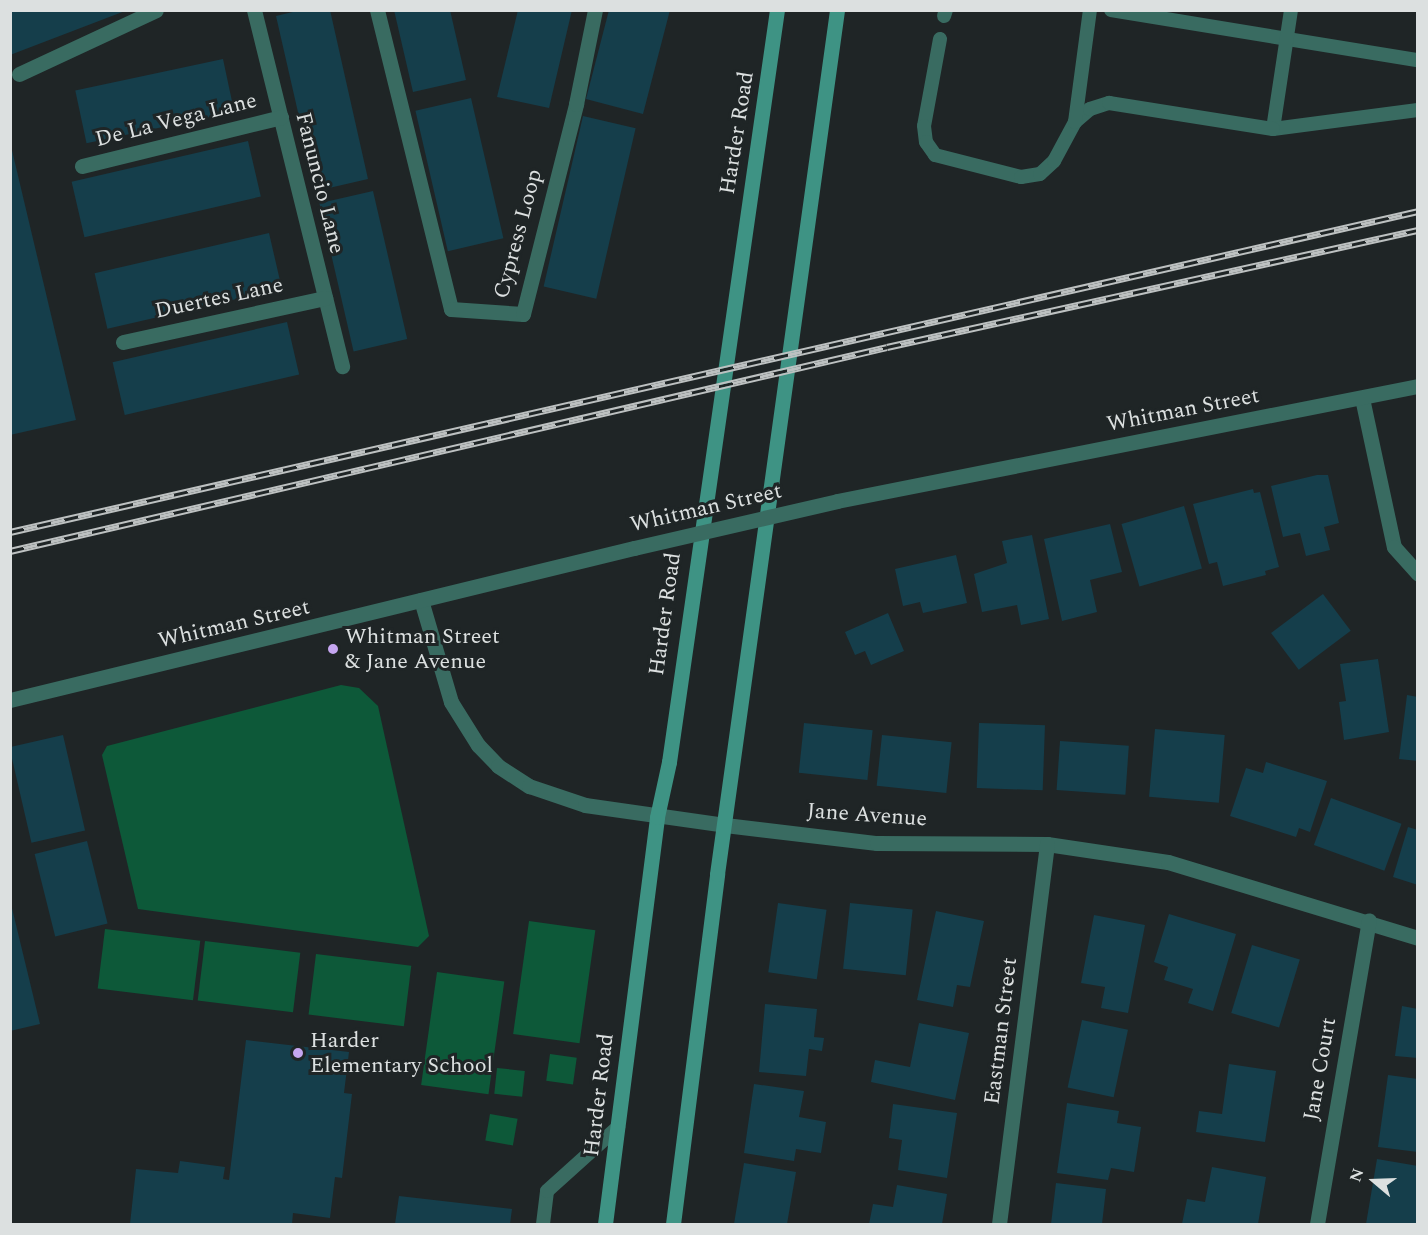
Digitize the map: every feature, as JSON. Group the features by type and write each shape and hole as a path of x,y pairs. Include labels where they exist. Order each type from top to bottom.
{"main road":[{"name":"Harder Road","path":"605,1224 657,817 669,762 777,10"},
{"path":"673,1224 725,825 837,10"}],"street":[{"path":"19,74 156,10"},
{"name":"Fanuncio Lane","path":"255,10 342,366"},
{"name":"Cypress Loop","path":"377,10 451,309 523,314 576,104 596,10"},
{"name":"De La Vega Lane","path":"82,166 281,117"},
{"name":"Duertes Lane","path":"123,342 325,298"},
{"name":"Whitman Street","path":"10,700 837,501 1418,386"},
{"path":"1362,398 1394,547 1418,574"},
{"name":"Jane Avenue","path":"421,600 451,702 478,745 498,766 529,786 556,796 657,817 877,843 1047,844 1168,862 1369,920 1418,938"},
{"name":"Eastman Street","path":"999,1224 1047,844"},
{"name":"Jane Court","path":"1317,1224 1369,920"}],"lane":[{"path":"940,39 924,126 926,142 935,155 1022,177 1040,174 1054,161 1075,122 1090,10"},
{"path":"1111,10 1418,60"},
{"path":"1273,129 1291,10"},
{"path":"1075,122 1090,109 1109,103 1273,129 1418,110"},
{"path":"543,1224 547,1191 618,1127"}],"green space":[{"path":"341,685 359,688 378,706 429,936 418,947 138,909 102,755 107,746"},
{"path":"529,921 595,930 579,1043 513,1034"},
{"path":"105,929 200,941 193,1000 98,989"},
{"path":"205,941 300,953 293,1012 198,1001"},
{"path":"316,954 411,966 404,1026 309,1015"},
{"path":"437,972 504,981 488,1094 421,1085"},
{"path":"550,1054 577,1058 573,1084 546,1081"},
{"path":"497,1068 525,1071 522,1097 494,1094"},
{"path":"490,1114 518,1119 513,1145 485,1141"}],"building":[{"path":"10,10 125,10 125,11 10,55"},
{"path":"301,10 330,10 368,179 316,191 276,16"},
{"path":"394,10 450,10 466,80 413,92"},
{"path":"518,10 572,10 549,108 497,97"},
{"path":"609,10 670,10 643,114 586,99"},
{"path":"223,59 234,112 87,143 75,90"},
{"path":"471,98 503,238 448,251 415,111"},
{"path":"583,116 636,128 596,299 544,287"},
{"path":"248,141 261,197 84,237 72,182"},
{"path":"10,142 76,420 10,435"},
{"path":"373,191 407,339 354,351 319,203"},
{"path":"269,233 282,289 107,329 95,273"},
{"path":"287,322 299,375 125,415 113,362"},
{"path":"1317,475 1328,475 1339,523 1324,527 1330,550 1306,556 1300,533 1283,537 1271,486"},
{"path":"1253,489 1254,493 1260,492 1279,567 1265,571 1266,575 1223,586 1217,562 1209,564 1193,504"},
{"path":"1184,506 1202,568 1139,586 1122,524"},
{"path":"1110,524 1122,572 1090,580 1097,612 1062,621 1044,539"},
{"path":"1032,535 1049,619 1021,625 1017,605 982,612 974,574 1007,563 1002,541"},
{"path":"956,555 967,603 923,613 920,602 903,606 895,569"},
{"path":"1323,594 1351,631 1299,670 1271,633"},
{"path":"888,613 904,651 871,665 865,651 855,655 845,632"},
{"path":"1378,659 1389,732 1344,740 1339,702 1346,701 1340,664"},
{"path":"1407,695 1418,697 1418,761 1399,759"},
{"path":"804,723 873,730 867,780 799,773"},
{"path":"979,723 1045,725 1043,790 977,788"},
{"path":"1155,729 1225,735 1219,803 1149,797"},
{"path":"63,735 85,830 31,843 10,747"},
{"path":"882,735 952,742 946,793 877,786"},
{"path":"1060,741 1129,746 1125,795 1057,790"},
{"path":"1266,762 1327,781 1310,832 1299,828 1296,837 1230,816 1246,768 1263,773"},
{"path":"1331,798 1401,824 1384,871 1314,845"},
{"path":"1408,827 1418,830 1418,885 1393,877"},
{"path":"87,841 108,923 55,937 35,854"},
{"path":"10,900 40,1024 10,1031"},
{"path":"778,903 827,910 817,979 768,972"},
{"path":"850,903 913,910 906,975 843,969"},
{"path":"936,911 984,921 970,987 957,985 953,1007 917,1000"},
{"path":"1169,914 1236,934 1213,1011 1188,1003 1193,989 1164,980 1168,967 1154,962"},
{"path":"1094,915 1145,925 1128,1013 1101,1008 1105,987 1081,983"},
{"path":"1252,945 1300,960 1279,1028 1231,1013"},
{"path":"765,1004 817,1009 814,1037 824,1038 822,1051 809,1049 806,1076 759,1072"},
{"path":"1402,1006 1418,1009 1418,1058 1395,1056"},
{"path":"1082,1020 1128,1030 1114,1097 1068,1087"},
{"path":"919,1023 969,1033 955,1100 871,1082 875,1060 910,1067"},
{"path":"246,1040 349,1052 344,1093 352,1094 342,1178 335,1177 330,1218 293,1213 292,1224 130,1224 136,1169 178,1173 180,1161 225,1167 223,1179 229,1180"},
{"path":"1229,1064 1276,1071 1265,1142 1196,1132 1199,1111 1222,1114"},
{"path":"1388,1075 1418,1079 1418,1152 1378,1147"},
{"path":"754,1084 804,1091 799,1117 826,1122 821,1153 796,1149 794,1161 744,1153"},
{"path":"1067,1103 1119,1111 1117,1123 1141,1127 1134,1172 1111,1168 1108,1180 1057,1173"},
{"path":"893,1104 957,1113 947,1178 898,1170 902,1140 889,1138"},
{"path":"1377,1159 1418,1166 1416,1224 1366,1224"},
{"path":"744,1163 796,1172 787,1224 734,1224"},
{"path":"1212,1167 1266,1177 1258,1224 1182,1224 1187,1199 1205,1202"},
{"path":"1056,1183 1106,1189 1102,1224 1051,1224"},
{"path":"897,1185 947,1194 942,1224 869,1224 873,1204 893,1207"},
{"path":"399,1196 512,1209 510,1224 395,1224"}],"railway":[{"path":"10,532 1418,211"},
{"path":"10,551 887,347 1418,230"}],"place":[{"name":"Whitman Street & Jane Avenue","path":"333,649"},
{"name":"Harder Elementary School","path":"298,1053"}]}
